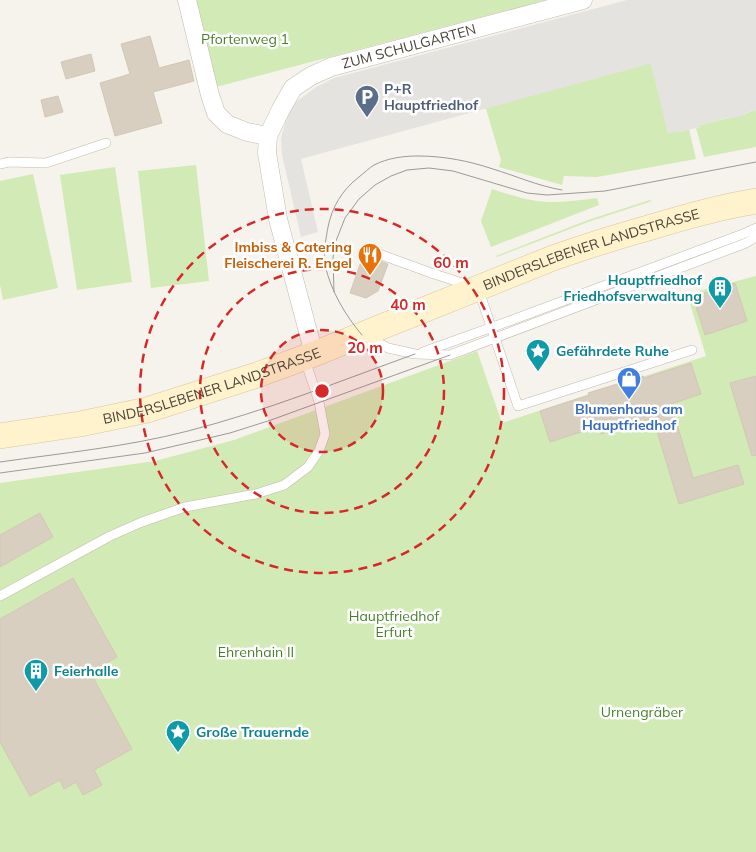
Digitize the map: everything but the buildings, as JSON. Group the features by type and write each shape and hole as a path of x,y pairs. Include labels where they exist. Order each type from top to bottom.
{"main road":[{"name":"BINDERSLEBENER LANDSTRASSE","path":"0,436 80,424 147,410 254,376 309,356 582,247 693,214 756,201"}],"street":[{"path":"187,0 216,113 227,124 247,132 268,136"},
{"name":"ZUM SCHULGARTEN","path":"309,356 278,219 267,153 268,136 293,88 311,76 331,67 583,0"}],"lane":[{"path":"0,164 9,162 46,163 106,143"},
{"path":"415,354 492,328 756,228"},
{"path":"362,335 388,348 415,354 450,355 746,243 756,237"},
{"path":"380,254 478,288 518,406 692,350"},
{"path":"0,596 110,536 142,522 185,507 256,494 284,485 308,467 319,451 325,434 309,356"}],"green space":[{"name":"Pfortenweg 1","path":"195,0 546,0 216,87"},
{"path":"468,47 653,51 668,133 689,129 696,159 597,177 564,176 562,185 499,167 501,160"},
{"path":"756,110 756,147 704,157 696,128 700,127 700,125"},
{"path":"196,165 209,281 151,288 138,171"},
{"path":"115,167 132,282 77,290 60,175"},
{"path":"33,174 58,288 3,300 0,285 0,181"},
{"path":"492,189 521,198 543,202 597,198 599,205 491,247 481,221"},
{"path":"650,200 652,201 496,256 588,220"},
{"name":"Hauptfriedhof Erfurt","path":"756,276 756,852 0,852 0,483 155,461 234,440 477,351 502,423 706,356 687,294"}],"shaded area":[{"name":"P+R Hauptfriedhof","path":"627,0 756,0 756,110 745,113 746,115 727,118 680,132 668,133 651,65 649,64 301,159 318,232 301,237 282,155 281,139 286,119 296,102 316,87 334,78"}],"tram line":[{"path":"362,335 344,311 335,293 324,260 326,236 335,206 348,187 372,166 401,157 428,156 447,158 475,164 562,190"},
{"path":"334,292 334,246 345,218 359,199 375,185 407,170 429,168 453,171 527,193 547,195 605,191 756,162"},
{"path":"0,462 165,437 274,405 415,354"},
{"path":"0,473 145,453 230,433 450,355"}],"place":[{"name":"P+R Hauptfriedhof","path":"367,118"},
{"name":"Imbiss & Catering Fleischerei R. Engel","path":"370,276"},
{"name":"Hauptfriedhof Friedhofsverwaltung","path":"720,309"},
{"name":"Gefährdete Ruhe","path":"538,372"},
{"name":"Blumenhaus am Hauptfriedhof","path":"629,400"},
{"name":"Feierhalle","path":"36,692"},
{"name":"Große Trauernde","path":"178,753"}],"park label":[{"name":"Ehrenhain II","path":"256,652"},
{"name":"Urnengräber","path":"642,712"}]}
